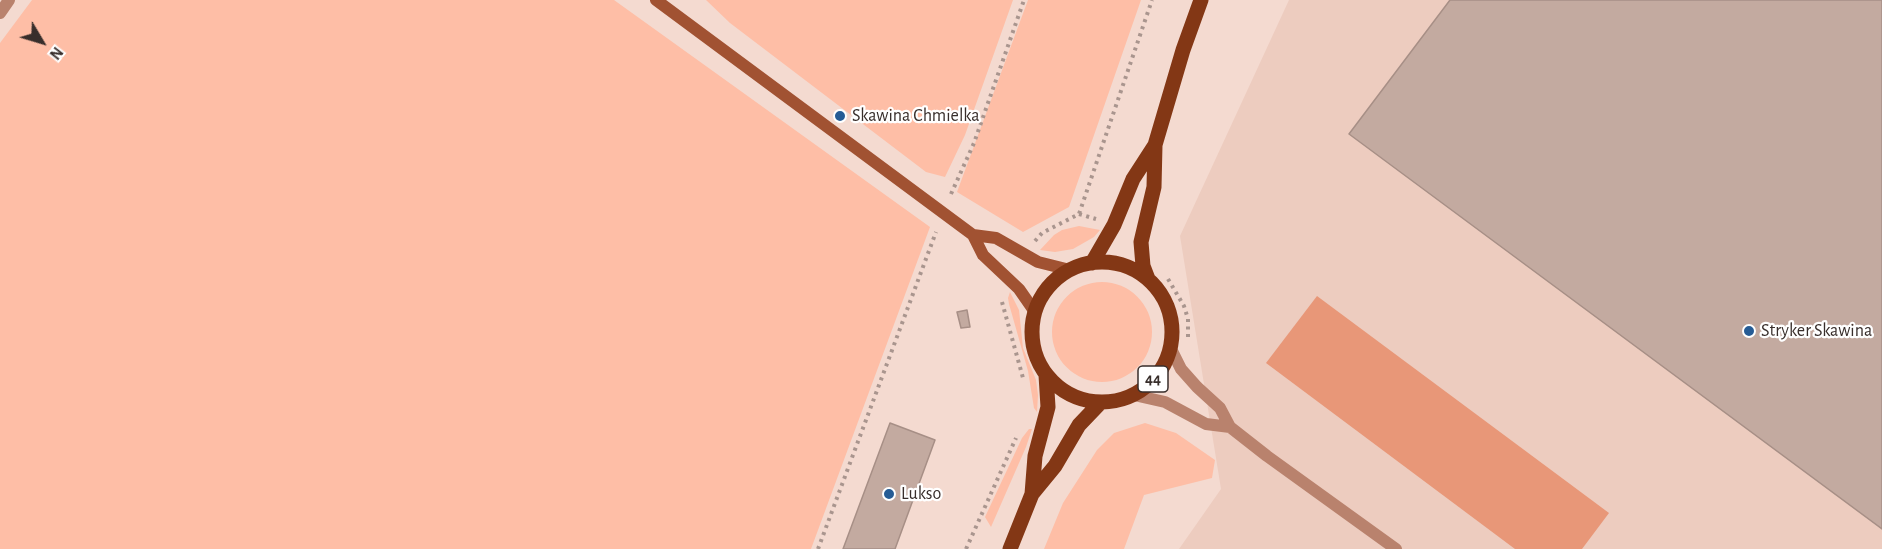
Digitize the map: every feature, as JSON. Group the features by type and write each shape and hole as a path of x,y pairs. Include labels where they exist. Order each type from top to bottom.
{"main road":[{"name":"44","path":"1148,279 1122,265 1107,262 1092,263 1070,270 1048,287 1035,312 1032,339 1034,352 1046,375 1057,387 1086,401 1124,399 1147,386 1157,375 1170,348 1172,335 1168,310 1160,293 1148,279 1143,266 1141,242 1154,187 1155,145 1200,0"},
{"name":"44","path":"1092,263 1111,232 1133,179 1155,145"},
{"name":"44","path":"1010,549 1032,494 1035,456 1048,407 1046,375"},
{"name":"44","path":"1032,494 1055,466 1079,425 1101,402"}],"street":[{"path":"0,13 9,0"},
{"path":"656,0 973,235 983,255 1018,289 1035,312"},
{"path":"973,235 996,238 1038,262 1070,270"},
{"path":"1170,348 1181,369 1220,408 1230,426 1267,456 1396,549"},
{"path":"1134,394 1165,402 1206,424 1230,426"}],"path":[{"path":"818,549 943,213 974,143 1024,0"},
{"path":"1029,246 1042,233 1079,214 1152,0"},
{"path":"1164,275 1184,306 1188,319 1188,344"},
{"path":"999,291 1025,385"},
{"path":"966,549 1020,430"}],"shaded area":[{"path":"32,0 614,0 930,227 811,549 0,549 0,43"},
{"path":"706,0 1013,0 965,135 945,177 926,172 730,23"},
{"path":"1028,0 1141,0 1069,207 1023,232 957,192"},
{"path":"1289,0 1882,0 1882,549 1179,549 1221,489 1180,236"},
{"path":"1079,226 1100,230 1094,237 1073,249 1055,252 1040,250 1062,230"},
{"path":"1102,282 1121,286 1137,297 1148,313 1152,332 1148,351 1137,367 1121,378 1102,382 1083,378 1067,367 1056,351 1052,332 1056,313 1067,297 1083,286"},
{"path":"1010,292 1019,310 1023,348 1036,380 1037,412 1034,408 1028,371 1009,304"},
{"path":"1317,296 1609,513 1582,549 1515,549 1266,363"},
{"path":"1145,423 1176,433 1215,460 1212,478 1144,495 1124,549 1044,549 1063,503 1097,450 1114,433"},
{"path":"1029,429 1032,429 1026,447 991,527 985,517 1022,438"}],"building":[{"name":"Stryker Skawina","path":"1450,0 1882,0 1882,529 1349,134"},
{"path":"967,310 970,327 961,328 957,312"},
{"name":"Lukso","path":"890,423 935,440 895,549 843,549"}],"place":[{"name":"Skawina Chmielka","path":"840,116"},
{"name":"Stryker Skawina","path":"1749,331"},
{"name":"Lukso","path":"889,494"}]}
